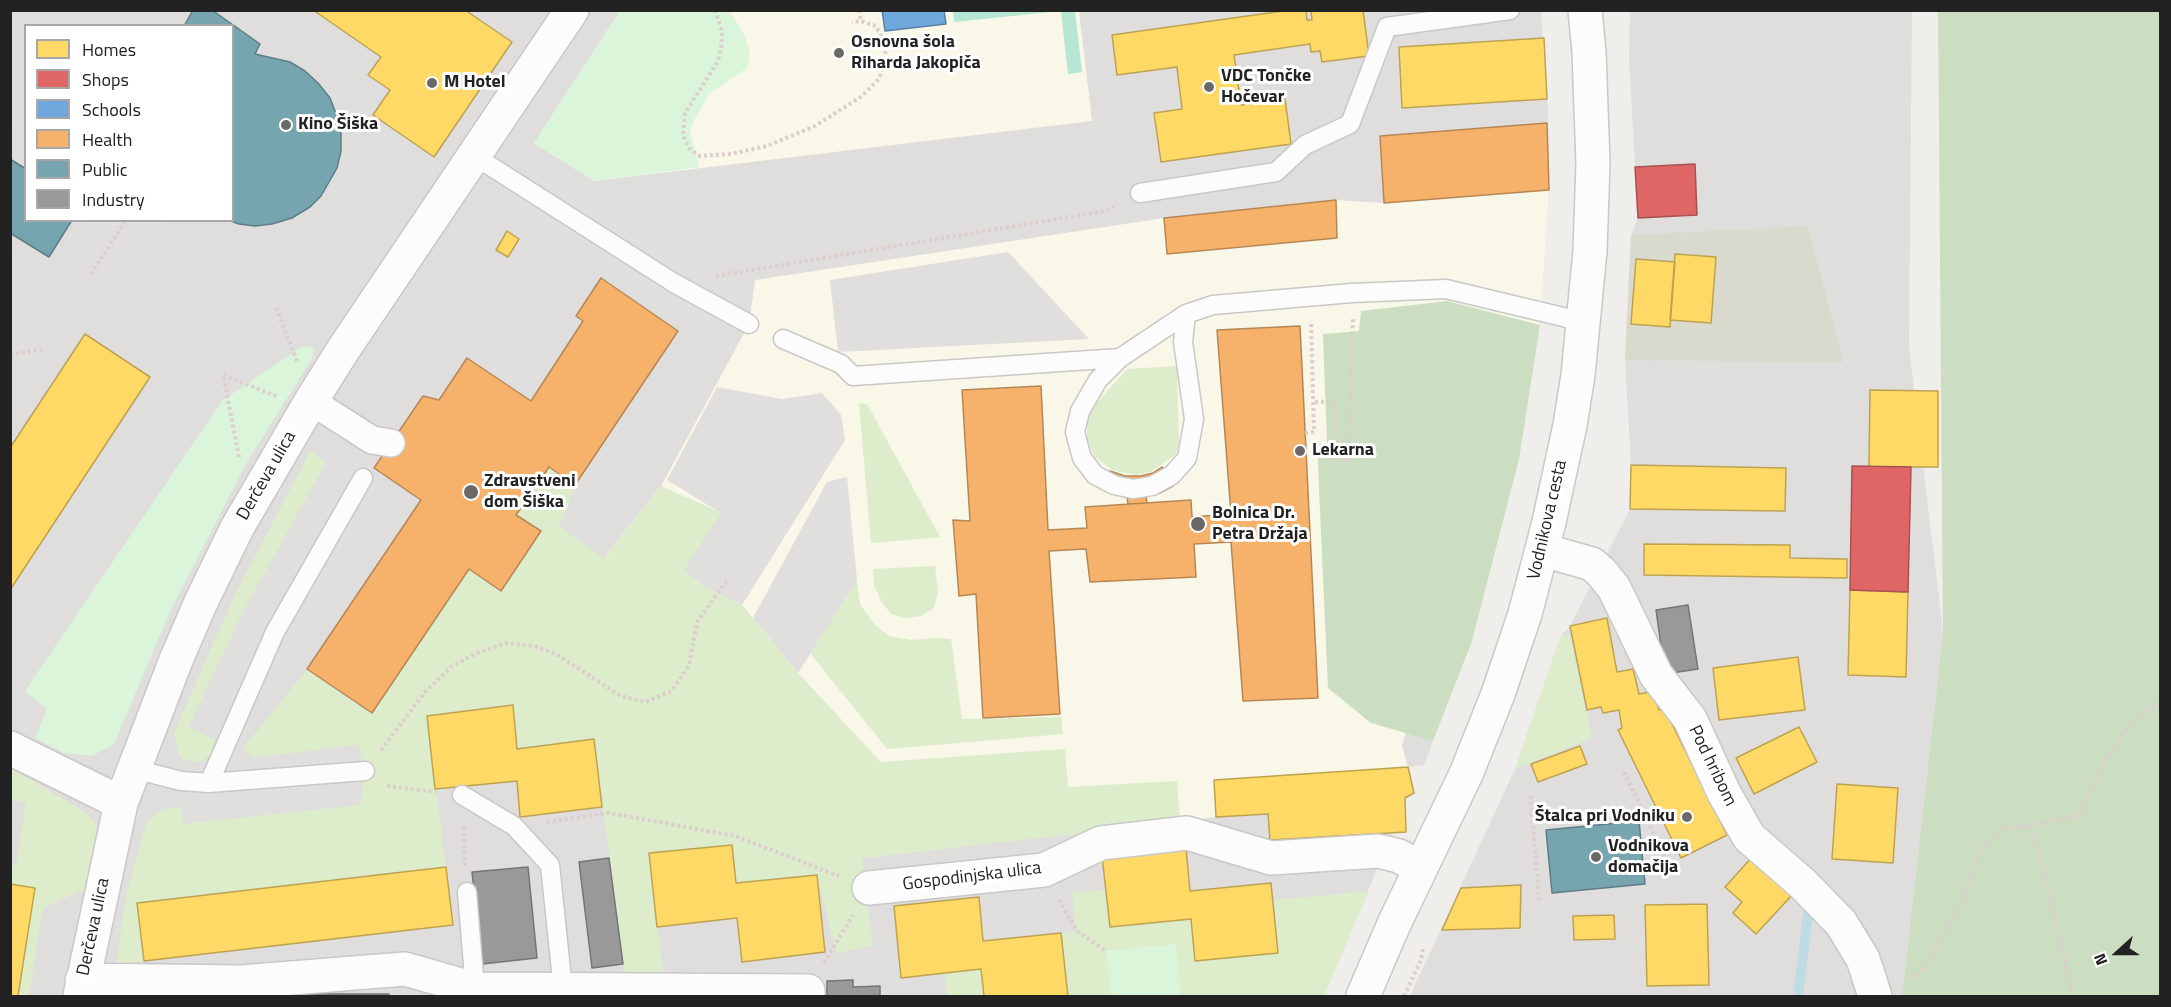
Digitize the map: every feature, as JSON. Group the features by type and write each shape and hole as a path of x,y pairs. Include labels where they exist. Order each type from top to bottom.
{"street":[{"name":"Derčeva ulica","path":"81,988 121,803 154,715 201,603 297,400 474,155 572,10"},
{"name":"Vodnikova cesta","path":"1363,996 1420,868 1466,774 1498,694 1525,614 1543,550 1570,425 1584,322 1590,251 1593,163 1585,10"},
{"path":"297,400 372,440 391,443"},
{"name":"Pod hribom","path":"1543,550 1592,564 1614,588 1656,675 1690,719 1724,793 1749,837 1803,884 1841,923 1886,991"},
{"path":"10,748 121,803"},
{"name":"Gospodinjska ulica","path":"869,888 1044,870 1101,843 1187,833 1270,858 1378,852 1399,856 1420,868"},
{"path":"81,988 241,982 405,969 475,989 808,994"}],"lane":[{"path":"1140,194 1276,172 1305,145 1350,124 1387,27 1510,10"},
{"path":"474,155 674,283 749,324"},
{"path":"1186,314 1183,342 1194,419 1187,458 1172,475 1152,486 1133,489 1113,485 1095,476 1082,458 1075,432 1080,411 1098,380 1120,358 1186,314 1213,305 1352,293 1446,289 1584,322"},
{"path":"783,339 841,364 853,376 1120,358"},
{"path":"209,783 275,632 363,478"},
{"path":"134,769 181,781 209,783 365,771"},
{"path":"462,795 514,826 550,865 562,989"},
{"path":"466,892 475,989"}],"path":[{"path":"715,10 722,32 718,61 685,113 683,135 688,148 700,156 731,154 768,146 815,126 862,96 879,79 886,56 883,40 876,26 861,21 852,22"},
{"path":"859,10 861,21"},
{"path":"674,283 1105,211 1140,194"},
{"path":"91,274 125,222"},
{"path":"276,309 298,364"},
{"path":"1314,402 1335,401 1338,460 1348,461 1353,318"},
{"path":"1305,433 1314,432 1311,320"},
{"path":"10,355 42,349"},
{"path":"240,465 224,375 297,400"},
{"path":"466,892 462,795 387,786 365,771 426,691 451,668 477,653 506,643 534,646 556,654 621,696 646,702 671,691 689,666 697,622 729,579"},
{"path":"1886,991 1918,974 1943,936 1982,848 2000,829 2079,816 2104,762 2121,737 2133,721 2160,703"},
{"path":"1624,772 1673,874"},
{"path":"1531,796 1539,900"},
{"path":"514,826 609,813 621,815 735,836 869,888 808,994"},
{"path":"2027,826 2038,847 2073,996"},
{"path":"1044,870 1077,931 1106,951"}],"shaded area":[{"path":"10,11 1541,11 1548,112 1549,192 1541,311 1519,459 1472,641 1424,765 1408,767 1414,793 1405,798 1406,832 1392,833 1324,996 11,996"},
{"path":"10,11 85,11 76,24 24,24 24,132 11,118"},
{"name":"Osnovna šola Riharda Jakopiča","path":"620,11 1079,11 1092,121 594,181 534,143"},
{"path":"1630,11 1912,11 1909,347 1943,632 1902,996 1410,996 1515,769 1561,635 1570,626 1630,509 1631,465 1625,360 1631,235 1638,218 1629,59"},
{"path":"1731,11 1899,11 1902,94 1825,98 1736,82"},
{"path":"544,155 745,285 718,331 569,237 561,248 581,262 538,329 505,308 501,311 558,349 528,394 455,348 395,435 376,422 381,414 379,408 360,395 442,270 483,295 534,219 513,205"},
{"name":"Bolnica Dr. Petra Držaja","path":"1549,190 1541,311 1519,459 1472,641 1433,741 1406,732 1402,746 1408,767 1214,780 1216,817 853,859 507,679 661,486 749,324 755,280 1164,218 1336,200 1384,203"},
{"path":"78,222 247,337 236,353 196,377 172,372 67,298 24,365 11,355 11,259 42,281"},
{"path":"84,222 162,222 280,301 272,315 265,319 252,338"},
{"path":"1808,226 1843,362 1625,360 1631,235"},
{"path":"1008,252 1089,339 838,352 830,280"},
{"path":"717,387 782,399 822,393 841,415 845,440 742,605 705,587 684,570 721,513 667,480"},
{"path":"652,400 690,425 661,480 649,475 599,553 558,526 566,512 579,520"},
{"path":"326,463 347,474 350,470 377,486 289,651 243,748 253,758 358,745 365,771 360,805 183,824 181,781 183,760 200,763 211,754 215,740 189,727 243,612"},
{"path":"847,477 857,580 798,673 753,618 827,482"}],"green space":[{"path":"620,11 730,11 745,36 750,53 747,68 709,94 690,131 699,167 594,181 534,143"},
{"path":"953,11 1061,11 954,22"},
{"path":"1061,11 1075,11 1082,72 1068,74"},
{"path":"1938,11 2160,11 2160,996 1902,996 1943,632"},
{"path":"1447,301 1540,325 1519,459 1472,641 1433,741 1371,723 1328,688 1317,444 1327,443 1323,334 1359,331 1361,311"},
{"path":"303,346 314,347 312,359 250,457 172,607 114,744 92,756 64,753 35,738 47,709 25,691 181,461 223,400"},
{"path":"1177,366 1179,446 1175,455 1150,472 1135,475 1112,470 1095,457 1087,438 1087,423 1093,407 1127,369"},
{"path":"859,403 867,404 940,537 871,543"},
{"path":"311,450 326,463 243,612 189,727 215,740 212,754 200,763 183,760 178,753 174,733 235,594"},
{"path":"549,467 575,485 559,526 604,558 661,486 722,513 705,587 742,605 798,673 881,762 1065,749 1068,787 1177,781 1180,822 862,858 873,946 836,953 817,875 736,883 731,845 650,853 663,971 625,975 594,740 517,749 513,706 427,717 446,867 137,903 144,961 116,965 126,895 147,821 164,809 182,807 183,823 358,745 253,758 243,748 307,669 372,713 469,569 501,591 508,582 541,532 516,515"},
{"path":"935,566 938,592 934,608 921,616 906,618 891,614 881,601 874,585 873,569"},
{"path":"857,580 860,604 873,623 889,636 912,640 951,639 962,719 1061,717 1063,734 887,749 810,653"},
{"path":"1561,635 1570,636 1592,738 1515,769"},
{"path":"10,768 88,814 95,823 97,836 85,889 43,908 29,996 18,996 35,888 11,884 11,865 16,865 26,803 11,800"},
{"path":"1106,890 1191,919 1195,961 1278,953 1273,900 1369,891 1324,996 1068,996 1061,933 1076,931 1072,893"},
{"path":"1176,944 1181,996 1111,996 1106,951"},
{"path":"981,969 984,996 947,996 945,973"}],"building: Homes":[{"name":"M Hotel","path":"313,10 465,10 512,42 434,157 373,115 390,90 368,75 381,57"},
{"name":"VDC Tončke Hočevar","path":"1290,10 1306,10 1307,20 1312,20 1311,10 1363,10 1369,56 1322,62 1320,51 1311,52 1310,44 1234,55 1241,105 1285,99 1291,144 1161,162 1154,113 1182,109 1177,67 1117,75 1112,35"},
{"path":"1544,38 1547,99 1402,108 1399,47"},
{"path":"507,231 519,239 508,257 496,250"},
{"path":"1675,254 1716,257 1711,323 1670,320"},
{"path":"1636,259 1675,262 1670,327 1631,324"},
{"path":"85,334 150,377 10,590 10,448"},
{"path":"1870,390 1938,391 1938,467 1869,467"},
{"path":"1631,465 1786,468 1785,511 1630,509"},
{"path":"1644,544 1790,545 1790,558 1847,559 1847,578 1644,575"},
{"path":"1850,590 1908,592 1906,677 1848,675"},
{"path":"1607,618 1617,672 1633,669 1639,694 1654,691 1659,710 1664,708 1727,835 1681,858 1618,730 1622,728 1619,710 1603,713 1601,707 1587,710 1570,626"},
{"path":"1798,657 1805,710 1719,720 1713,668"},
{"path":"513,705 517,749 594,739 602,807 520,817 517,781 435,789 427,716"},
{"path":"1799,727 1817,762 1754,794 1736,758"},
{"path":"1580,746 1587,764 1538,782 1531,764"},
{"path":"1408,767 1414,793 1405,798 1406,832 1270,840 1268,814 1216,817 1214,780"},
{"path":"1837,784 1898,788 1893,863 1832,859"},
{"path":"732,845 736,883 817,875 825,952 742,962 737,918 657,927 649,853"},
{"path":"1186,848 1190,891 1271,883 1278,953 1195,961 1191,919 1110,927 1102,856"},
{"path":"1753,856 1794,893 1756,934 1733,913 1742,902 1725,887"},
{"path":"446,867 453,925 144,961 137,903"},
{"path":"10,884 35,888 18,996 10,996"},
{"path":"1521,885 1520,928 1442,930 1461,888"},
{"path":"979,897 983,941 1061,933 1068,996 984,996 981,969 901,978 894,906"},
{"path":"1707,904 1709,985 1647,986 1645,905"},
{"path":"1614,915 1615,939 1574,940 1573,916"}],"building: Shops":[{"path":"1695,164 1697,215 1638,218 1635,167"},
{"path":"1852,466 1911,467 1908,592 1850,590"}],"building: Schools":[{"path":"882,10 944,10 946,24 885,31"}],"building: Health":[{"path":"1547,123 1549,190 1384,203 1380,136"},
{"path":"1336,200 1337,238 1167,254 1164,218"},
{"name":"Zdravstveni dom Šiška","path":"601,278 678,331 575,485 549,467 516,515 541,531 501,591 469,569 372,713 307,669 421,500 374,468 423,396 439,400 467,358 531,401 583,321 576,316"},
{"name":"Bolnica Dr. Petra Držaja","path":"1300,326 1318,698 1243,701 1231,542 1194,544 1196,577 1090,582 1086,549 1049,551 1060,714 983,718 976,594 959,596 953,520 970,521 962,390 1041,386 1048,530 1087,528 1085,507 1191,500 1192,517 1231,514 1217,330"},
{"path":"1162,467 1173,486 1160,493 1146,496 1147,503 1128,504 1127,497 1100,487 1110,471 1125,476 1141,476 1153,473"}],"building: Public":[{"name":"Kino Šiška","path":"193,10 212,10 232,24 185,24"},
{"name":"Kino Šiška","path":"234,26 260,44 255,54 290,62 305,71 318,83 330,98 341,134 341,151 337,168 321,196 310,207 292,218 272,224 255,226 234,222"},
{"path":"10,159 24,168 24,222 71,222 49,257 10,233"},
{"name":"Vodnikova domačija","path":"1639,821 1645,884 1552,893 1546,830"}],"building: Industry":[{"path":"1688,605 1698,669 1665,674 1656,610"},
{"path":"609,858 623,964 592,968 579,862"},
{"path":"528,867 537,958 482,964 472,872"},
{"path":"853,980 853,987 880,986 880,996 827,996 827,981"},
{"path":"261,994 389,994 389,996 261,996"}],"waterway":[{"path":"1798,996 1808,914"}],"place":[{"name":"Osnovna šola Riharda Jakopiča","path":"839,53"},
{"name":"M Hotel","path":"432,83"},
{"name":"VDC Tončke Hočevar","path":"1209,87"},
{"name":"Kino Šiška","path":"286,125"},
{"name":"Lekarna","path":"1300,451"},
{"name":"Zdravstveni dom Šiška","path":"471,492"},
{"name":"Bolnica Dr. Petra Držaja","path":"1198,524"},
{"name":"Štalca pri Vodniku","path":"1687,817"},
{"name":"Vodnikova domačija","path":"1596,857"}]}
